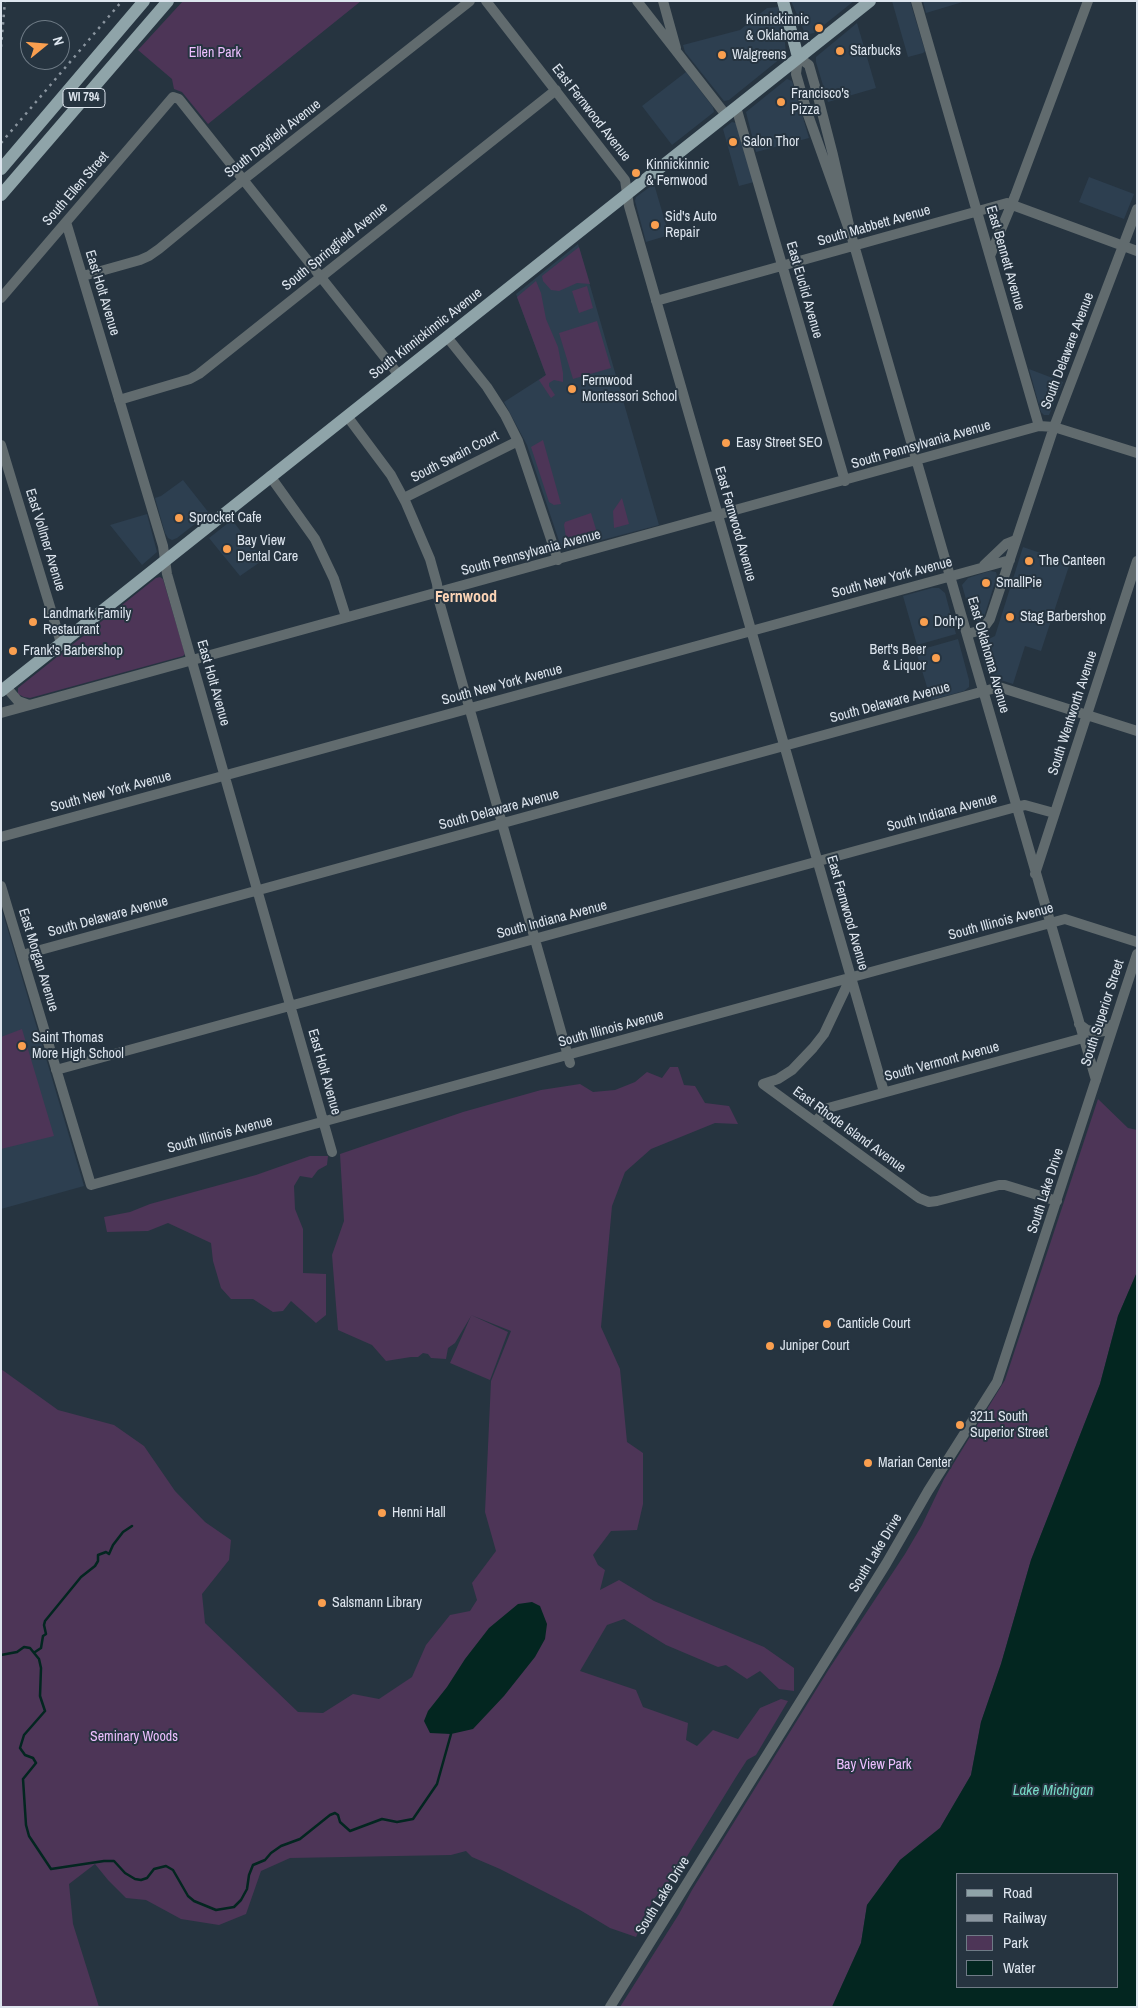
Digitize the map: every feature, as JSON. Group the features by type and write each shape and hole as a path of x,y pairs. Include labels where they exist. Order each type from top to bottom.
{"main road":[{"name":"WI 794","path":"1,169 144,1"},
{"name":"WI 794","path":"1,195 168,1"},
{"name":"East Oklahoma Avenue","path":"783,1 798,57"},
{"name":"South Kinnickinnic Avenue","path":"4,689 398,374 870,1"}],"street":[{"name":"South Dayfield Avenue","path":"83,276 149,256 470,1"},
{"name":"East Fernwood Avenue","path":"486,1 625,180 629,206 884,1092"},
{"path":"637,1 726,115"},
{"path":"663,1 677,53"},
{"name":"East Bennett Avenue","path":"916,1 1039,426"},
{"path":"990,256 1012,204 1088,1"},
{"name":"East Oklahoma Avenue","path":"798,57 796,74 807,112 853,242"},
{"name":"East Oklahoma Avenue","path":"798,57 808,65 817,93 853,242 1096,1080"},
{"name":"South Springfield Avenue","path":"119,400 190,379 199,374 556,90"},
{"name":"South Ellen Street","path":"1,298 173,98 179,99 243,180"},
{"name":"East Euclid Avenue","path":"736,107 845,481"},
{"path":"243,180 398,374"},
{"name":"South Mabbett Avenue","path":"656,301 783,266 853,242 1007,203 1012,204"},
{"path":"1012,204 1137,251"},
{"name":"South Delaware Avenue","path":"966,634 982,630 986,626 1054,427 1137,209"},
{"name":"East Holt Avenue","path":"66,222 166,559 168,574 332,1152"},
{"path":"447,336 486,387 505,415 518,440 558,560"},
{"path":"347,416 377,455 404,498 430,559 438,584 438,601 568,1059"},
{"path":"1039,426 1054,427 1137,454"},
{"name":"South Pennsylvania Avenue","path":"1,713 1039,426"},
{"name":"South Swain Court","path":"404,498 518,440"},
{"name":"East Vollmer Avenue","path":"1,446 61,643"},
{"path":"270,476 314,539 334,579 346,618"},
{"path":"982,568 1006,544 1016,540"},
{"name":"South New York Avenue","path":"1,837 1010,560"},
{"name":"South Wentworth Avenue","path":"1035,874 1137,562"},
{"name":"South Delaware Avenue","path":"22,955 999,687 1137,731"},
{"path":"4,689 18,701 29,705"},
{"name":"South Indiana Avenue","path":"56,1070 1016,807 1025,805 1054,814"},
{"name":"East Morgan Avenue","path":"1,886 90,1185"},
{"name":"South Illinois Avenue","path":"90,1185 324,1121 568,1059 851,977 1065,919 1137,942"},
{"name":"South Superior Street","path":"1096,1080 1137,954"},
{"name":"East Rhode Island Avenue","path":"851,977 824,1034 813,1048 792,1070 778,1079 764,1084 920,1198 929,1202 1005,1185 1057,1201"},
{"path":"1079,1024 1087,1030 1098,1032 1104,1031 1114,1023"},
{"name":"South Vermont Avenue","path":"815,1122 828,1108 1083,1038"},
{"name":"South Lake Drive","path":"610,2007 874,1585 928,1491 997,1382 1096,1080"}],"shaded area":[{"path":"791,1 854,1 814,33 809,34 804,31"},
{"path":"892,1 910,1 925,51 923,53 908,57"},
{"path":"923,1 966,1 926,13"},
{"path":"778,7 784,31 786,54 729,100 724,101 685,52 683,45 740,30 767,8"},
{"path":"857,23 876,88 828,102 816,57"},
{"path":"686,72 713,107 714,112 672,145 642,106"},
{"path":"787,79 792,81 809,138 756,152 746,112"},
{"path":"732,122 736,123 754,182 739,186 723,129"},
{"path":"1089,177 1134,194 1124,219 1079,202"},
{"path":"654,184 669,235 646,242 635,201 636,197"},
{"name":"Fernwood Montessori School","path":"578,244 659,525 564,550 561,547 527,445 504,402 546,375 516,294"},
{"path":"1029,369 1063,382 1049,415 1044,415 1041,412"},
{"path":"183,480 209,513 172,540 165,533 155,498 161,496"},
{"path":"147,514 157,552 142,565 110,525"},
{"path":"232,520 263,560 240,576 209,538"},
{"path":"1023,547 1070,563 1041,651 1025,646 1013,684 991,677 986,671 980,647 982,642 995,636"},
{"path":"990,571 996,572 997,576 984,617 980,621 976,621 971,617 962,585 968,578"},
{"path":"932,588 939,588 945,593 956,634 917,645 903,596"},
{"path":"958,639 969,680 969,687 964,691 931,700 916,651"},
{"name":"Saint Thomas More High School","path":"1,907 84,1186 1,1209"}],"green space":[{"name":"Ellen Park","path":"183,1 361,1 208,124 182,92 174,89 172,79 138,50"},
{"path":"579,247 590,284 577,283 559,291 551,290 543,281 542,276"},
{"path":"536,281 541,293 546,319 558,347 563,373 563,382 554,380 549,383 555,395 551,398 539,380 546,375 517,297"},
{"path":"587,286 593,308 579,313 572,291"},
{"path":"597,321 611,368 573,379 559,333"},
{"path":"543,440 561,504 554,505 549,502 531,447"},
{"path":"622,498 629,524 614,528 613,511"},
{"path":"591,513 598,536 567,544 565,522"},
{"path":"160,577 163,579 185,654 183,656 30,698 18,694 18,688 156,578"},
{"path":"22,1029 54,1136 1,1149 1,1037"},
{"name":"Seminary Woods","path":"670,1067 678,1067 684,1085 695,1086 705,1103 729,1106 738,1124 715,1123 651,1149 625,1172 612,1206 601,1327 620,1369 627,1442 643,1453 643,1504 637,1530 611,1531 593,1555 598,1565 605,1570 600,1590 619,1580 654,1601 764,1647 794,1668 794,1691 779,1689 760,1671 747,1679 726,1665 718,1667 666,1645 624,1619 607,1625 580,1671 636,1690 643,1707 688,1723 686,1740 697,1746 713,1730 738,1739 760,1708 781,1699 788,1701 756,1755 747,1760 678,1871 653,1900 636,1937 610,1928 580,1910 500,1869 472,1857 466,1851 451,1855 290,1858 261,1871 246,1914 219,1925 181,1919 146,1900 126,1898 95,1864 69,1884 73,1924 99,2007 1,2007 1,1369 58,1410 114,1425 144,1446 175,1491 205,1522 231,1540 229,1560 202,1594 205,1623 298,1712 323,1713 353,1694 379,1699 412,1677 426,1645 450,1615 470,1611 477,1600 472,1583 496,1551 485,1512 491,1381 511,1331 471,1315 508,1332 490,1380 450,1363 471,1316 455,1343 448,1348 446,1359 431,1358 428,1354 423,1353 418,1357 386,1361 372,1345 338,1330 332,1255 344,1221 340,1154 463,1112 541,1090 580,1084 593,1092 615,1090 635,1082 647,1072 662,1078"},
{"name":"Bay View Park","path":"1098,1099 1128,1128 1137,1130 1137,1272 1118,1316 1100,1384 1031,1560 1001,1664 981,1722 971,1775 940,1828 900,1860 867,1905 861,1943 832,2007 620,2007 829,1669 905,1554 922,1525 944,1479 1005,1380"},
{"path":"310,1156 328,1156 327,1165 318,1170 312,1178 300,1176 294,1186 295,1209 303,1229 303,1273 326,1274 326,1315 316,1323 291,1301 283,1311 273,1312 253,1299 231,1299 221,1288 213,1261 211,1243 168,1223 148,1231 107,1232 104,1217 130,1212 150,1204 256,1175"}],"water":[{"name":"Lake Michigan","path":"1137,1272 1137,2007 832,2007 861,1943 867,1905 900,1860 940,1828 971,1775 981,1722 1001,1664 1031,1560 1100,1384 1118,1316"},
{"path":"532,1602 540,1606 547,1624 545,1639 535,1657 504,1696 473,1729 451,1734 430,1733 424,1721 428,1711 489,1628 518,1604"}],"waterway":[{"path":"35,1652 41,1648 43,1636 46,1634 45,1621 81,1577 95,1566 98,1561 98,1555 106,1552 109,1554 123,1532 132,1526"},
{"path":"1,1655 17,1652 24,1647 30,1648 39,1659 41,1668 40,1696 45,1711 24,1735 20,1748 25,1755 33,1758 36,1763 23,1779 26,1825 29,1836 51,1869 114,1861 125,1873 141,1880 147,1878 154,1869 166,1866 173,1870 188,1896 194,1901 216,1910 234,1907 241,1900 247,1889 253,1865 265,1860 281,1846 300,1839 330,1815 335,1813 338,1815 340,1822 350,1831 382,1819 397,1822 413,1819 437,1784 451,1734"}],"railway":[{"path":"1,47 5,1"},
{"path":"1,143 122,1"}],"place":[{"name":"Kinnickinnic & Oklahoma","path":"819,28"},
{"name":"Starbucks","path":"840,51"},
{"name":"Walgreens","path":"722,55"},
{"name":"Francisco's Pizza","path":"781,102"},
{"name":"Salon Thor","path":"733,142"},
{"name":"Kinnickinnic & Fernwood","path":"636,173"},
{"name":"Sid's Auto Repair","path":"655,225"},
{"name":"Fernwood Montessori School","path":"572,389"},
{"name":"Easy Street SEO","path":"726,443"},
{"name":"Sprocket Cafe","path":"179,518"},
{"name":"Bay View Dental Care","path":"227,549"},
{"name":"The Canteen","path":"1029,561"},
{"name":"SmallPie","path":"986,583"},
{"name":"Stag Barbershop","path":"1010,617"},
{"name":"Landmark Family Restaurant","path":"33,622"},
{"name":"Doh'p","path":"924,622"},
{"name":"Frank's Barbershop","path":"13,651"},
{"name":"Bert's Beer & Liquor","path":"936,658"},
{"name":"Saint Thomas More High School","path":"22,1046"},
{"name":"Canticle Court","path":"827,1324"},
{"name":"Juniper Court","path":"770,1346"},
{"name":"3211 South Superior Street","path":"960,1425"},
{"name":"Marian Center","path":"868,1463"},
{"name":"Henni Hall","path":"382,1513"},
{"name":"Salsmann Library","path":"322,1603"}],"district":[{"name":"Fernwood","path":"466,598"}]}
